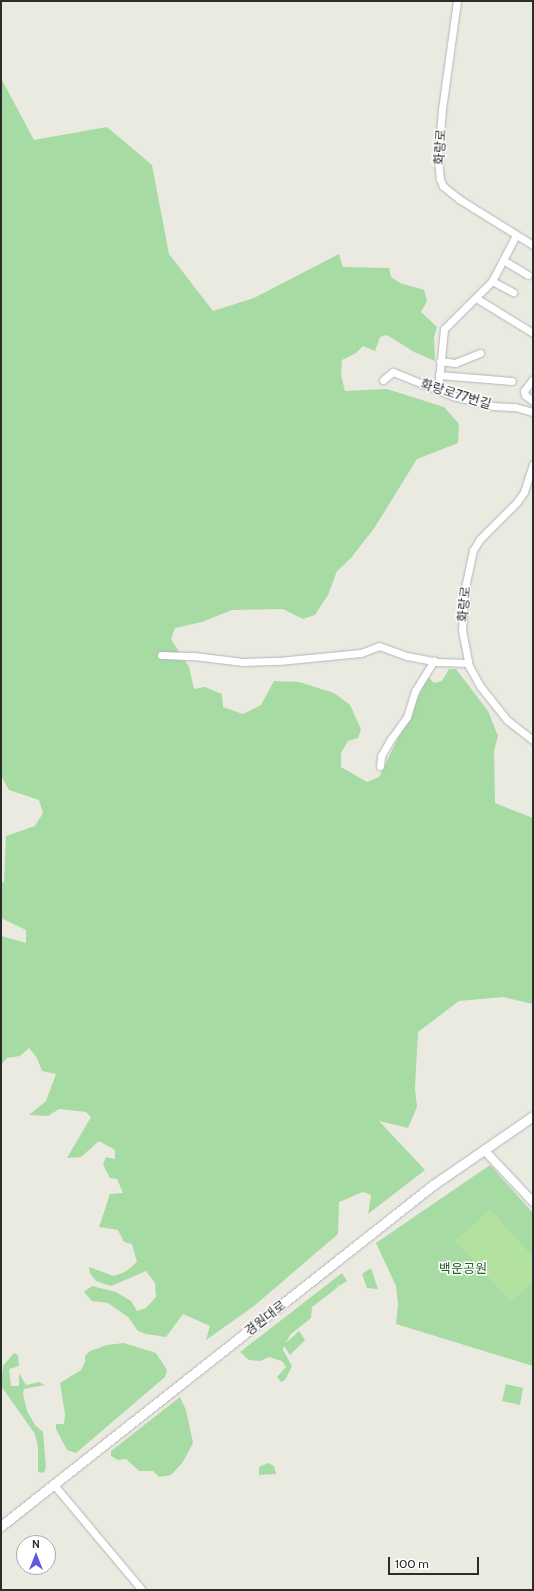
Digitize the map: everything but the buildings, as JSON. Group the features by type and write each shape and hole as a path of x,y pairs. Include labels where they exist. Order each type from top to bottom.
{"main road":[{"name":"경원대로","path":"1,1526 384,1223 533,1116"}],"street":[{"name":"화랑로","path":"457,1 442,109 438,158 440,179 443,186 459,199 533,245"},
{"path":"438,390 444,329 492,281 516,235"},
{"path":"503,260 528,275"},
{"path":"492,281 513,292"},
{"path":"476,298 533,333"},
{"path":"440,361 455,363 480,353"},
{"name":"화랑로77번길","path":"383,380 393,372 438,390 493,406 515,407 533,412"},
{"path":"439,375 512,381"},
{"path":"533,379 524,391 525,395 533,400"},
{"name":"화랑로","path":"533,464 524,492 517,502 480,539 472,550 465,588 462,630 468,663 480,686 507,720 533,740"},
{"path":"161,655 194,656 243,662 280,661 361,653 379,646 407,656 434,661 468,663"},
{"path":"380,766 381,756 390,738 407,717 414,691 434,661"},
{"path":"484,1150 533,1202"},
{"path":"54,1485 142,1590"}],"green space":[{"path":"1,78 34,140 107,127 152,165 169,254 213,311 254,298 339,254 343,267 389,268 391,277 400,283 424,290 427,301 421,312 437,327 434,337 435,361 414,352 387,335 380,337 375,351 363,346 356,353 342,360 341,375 345,391 387,389 444,407 459,424 458,443 417,459 375,527 351,558 337,571 328,595 315,615 303,619 283,609 232,610 202,622 175,628 171,639 189,667 194,689 205,687 222,694 223,707 243,714 261,705 274,681 299,682 334,693 350,705 361,729 358,738 348,741 341,753 341,767 367,782 379,777 428,677 434,683 442,681 449,669 456,669 488,711 498,736 494,751 495,803 533,818 533,1004 503,997 459,1001 418,1032 415,1088 417,1107 408,1128 379,1121 425,1170 368,1214 371,1195 363,1192 339,1202 338,1234 254,1306 206,1340 210,1326 183,1314 166,1337 146,1334 138,1331 128,1317 108,1303 92,1301 84,1292 92,1286 116,1292 131,1301 137,1311 146,1308 156,1297 155,1283 146,1271 111,1286 96,1281 90,1273 89,1267 114,1276 125,1272 137,1262 132,1244 124,1242 118,1230 99,1227 110,1194 123,1193 117,1179 110,1178 103,1165 106,1157 115,1159 115,1150 99,1141 81,1157 67,1158 91,1117 86,1112 59,1109 48,1116 29,1115 46,1101 56,1074 42,1071 37,1058 29,1048 20,1056 7,1058 1,1065 1,936 26,943 26,930 1,918 1,883 4,882 6,836 35,826 43,813 39,800 9,790 1,776"},
{"name":"백운공원","path":"490,1165 533,1213 533,1366 396,1324 398,1304 396,1286 376,1243"},
{"path":"490,1209 533,1257 533,1283 511,1302 455,1241"},
{"path":"371,1268 378,1289 367,1288 362,1274"},
{"path":"342,1273 347,1281 339,1286 336,1284 338,1287 312,1307 311,1318 290,1335 286,1343 299,1331 305,1340 290,1355 284,1346 283,1350 292,1366 285,1380 281,1382 277,1377 286,1367 282,1361 269,1357 260,1361 249,1360 240,1352"},
{"path":"124,1343 156,1353 167,1370 165,1377 76,1453 67,1450 56,1429 56,1424 64,1424 65,1414 60,1383 81,1370 85,1362 85,1356 90,1351 107,1345"},
{"path":"14,1353 18,1355 19,1366 9,1369 11,1386 19,1386 19,1373 26,1385 39,1382 45,1385 24,1389 23,1394 27,1411 35,1425 43,1432 46,1467 44,1473 38,1472 38,1448 35,1434 1,1386 3,1366"},
{"path":"506,1384 523,1388 520,1405 502,1401"},
{"path":"180,1397 186,1410 193,1443 183,1462 171,1475 159,1477 153,1471 139,1471 126,1459 118,1460 111,1456 111,1451"},
{"path":"268,1463 274,1466 276,1474 259,1475 259,1467"}]}
